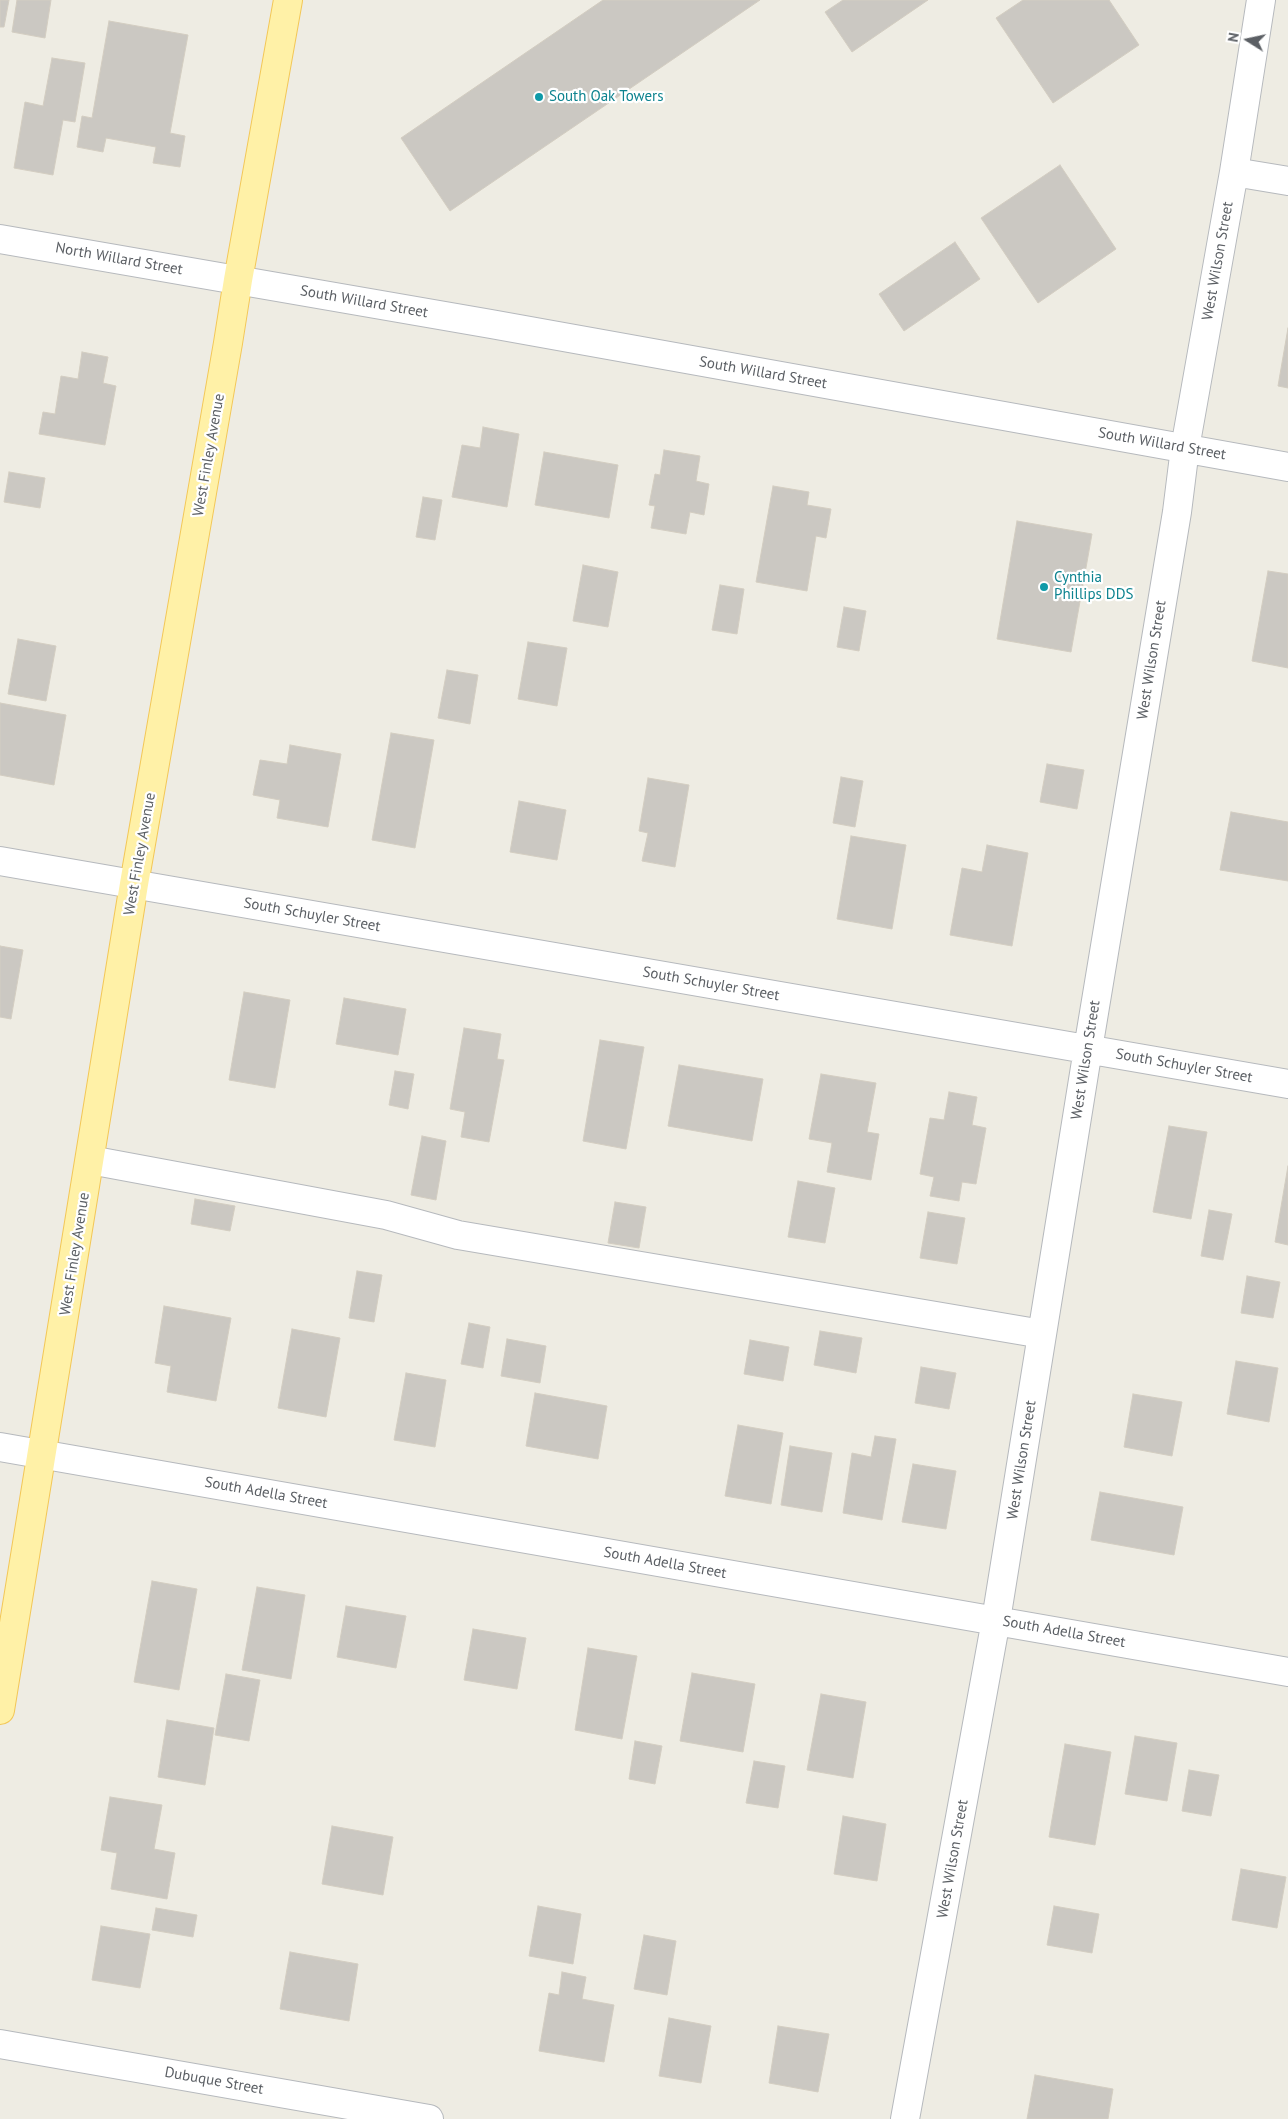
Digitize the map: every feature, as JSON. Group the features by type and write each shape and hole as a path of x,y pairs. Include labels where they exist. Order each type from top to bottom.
{"main road":[{"name":"West Finley Avenue","path":"0,1710 134,884 288,0"}],"street":[{"name":"West Wilson Street","path":"905,2119 996,1620 1177,512 1185,448 1234,172 1261,0"},
{"path":"1234,172 1288,181"},
{"name":"North Willard Street","path":"0,239 238,280"},
{"name":"South Willard Street","path":"238,280 1288,466"},
{"name":"South Schuyler Street","path":"0,861 1288,1084"},
{"path":"90,1160 386,1215 458,1234 1042,1334"},
{"name":"South Adella Street","path":"0,1447 1288,1672"},
{"name":"Dubuque Street","path":"0,2044 429,2119"}],"building":[{"path":"0,0 9,0 4,27 0,27"},
{"path":"17,0 51,0 45,38 12,32"},
{"name":"South Oak Towers","path":"603,0 760,0 450,211 401,138"},
{"path":"843,0 928,0 852,52 825,12"},
{"path":"1023,0 1109,0 1139,45 1053,103 996,18"},
{"path":"109,21 188,35 170,133 185,136 180,167 153,163 156,147 106,138 103,152 77,147 82,116 92,118"},
{"path":"52,58 85,63 75,122 63,120 53,175 14,168 25,102 43,106"},
{"path":"1060,165 1116,249 1038,303 981,218"},
{"path":"955,242 980,279 904,331 879,294"},
{"path":"1288,328 1288,388 1278,386"},
{"path":"82,352 108,357 103,383 116,386 105,445 39,434 43,412 55,414 61,376 78,379"},
{"path":"483,427 519,434 507,507 452,497 462,445 480,448"},
{"path":"664,450 700,456 696,481 709,484 704,515 690,512 686,534 651,528 655,506 649,505 655,474 660,475"},
{"path":"544,452 618,465 609,518 535,505"},
{"path":"9,472 45,478 40,508 4,502"},
{"path":"773,486 809,492 807,505 831,509 826,538 816,536 807,591 756,582"},
{"path":"423,497 442,500 435,540 416,537"},
{"name":"Cynthia Phillips DDS","path":"1017,521 1092,534 1071,652 997,639"},
{"path":"583,565 618,572 608,627 573,621"},
{"path":"1268,571 1288,574 1288,668 1252,661"},
{"path":"720,585 744,589 737,634 712,630"},
{"path":"844,607 866,611 859,651 837,647"},
{"path":"18,639 56,646 46,701 8,694"},
{"path":"528,642 567,648 557,706 518,699"},
{"path":"447,670 478,675 470,724 438,718"},
{"path":"0,703 66,715 54,785 0,775"},
{"path":"391,733 434,740 415,848 372,840"},
{"path":"290,745 341,754 328,827 277,818 280,800 253,795 260,760 287,764"},
{"path":"1047,764 1084,770 1077,809 1040,802"},
{"path":"841,777 863,781 855,827 833,823"},
{"path":"648,778 689,785 675,867 642,861 648,833 639,831"},
{"path":"519,801 566,810 557,860 510,852"},
{"path":"1231,812 1288,822 1288,881 1220,870"},
{"path":"851,836 906,845 892,929 837,919"},
{"path":"987,845 1028,853 1012,946 950,935 962,868 982,872"},
{"path":"0,946 23,950 11,1019 0,1017"},
{"path":"244,992 290,1000 275,1088 229,1080"},
{"path":"344,998 406,1009 398,1055 336,1044"},
{"path":"464,1028 501,1034 497,1059 504,1060 489,1142 461,1137 465,1112 450,1109"},
{"path":"600,1040 644,1047 626,1149 583,1141"},
{"path":"679,1065 763,1079 752,1141 668,1126"},
{"path":"395,1071 414,1074 408,1109 389,1105"},
{"path":"821,1074 876,1083 867,1132 879,1134 871,1180 827,1172 832,1143 809,1139"},
{"path":"949,1092 977,1097 972,1125 986,1128 976,1184 962,1182 959,1201 930,1196 934,1177 920,1174 930,1118 944,1120"},
{"path":"1169,1126 1207,1132 1191,1219 1153,1212"},
{"path":"422,1136 446,1141 436,1200 411,1195"},
{"path":"1288,1166 1288,1245 1275,1242"},
{"path":"798,1181 835,1188 825,1243 788,1237"},
{"path":"195,1199 235,1206 230,1231 191,1224"},
{"path":"615,1202 646,1207 639,1248 608,1243"},
{"path":"1209,1210 1232,1214 1223,1260 1201,1256"},
{"path":"928,1212 965,1218 957,1264 920,1258"},
{"path":"357,1271 382,1275 374,1322 349,1318"},
{"path":"1247,1276 1280,1282 1273,1318 1241,1313"},
{"path":"164,1306 231,1318 216,1401 167,1392 171,1366 155,1363"},
{"path":"469,1323 490,1327 483,1368 461,1364"},
{"path":"292,1329 340,1338 326,1417 278,1408"},
{"path":"820,1331 862,1338 856,1373 814,1365"},
{"path":"507,1339 546,1346 540,1383 501,1376"},
{"path":"750,1340 789,1347 783,1381 744,1374"},
{"path":"1236,1361 1278,1368 1269,1422 1227,1414"},
{"path":"921,1367 956,1373 949,1409 915,1403"},
{"path":"406,1373 446,1380 435,1447 394,1440"},
{"path":"535,1393 607,1406 598,1459 526,1446"},
{"path":"1133,1394 1182,1402 1172,1456 1124,1447"},
{"path":"738,1425 783,1433 771,1504 725,1496"},
{"path":"875,1436 896,1439 882,1520 843,1513 852,1453 871,1457"},
{"path":"790,1446 832,1453 822,1512 781,1505"},
{"path":"913,1464 956,1471 946,1529 902,1522"},
{"path":"1100,1492 1183,1507 1174,1555 1091,1540"},
{"path":"152,1581 197,1589 179,1690 134,1682"},
{"path":"257,1587 305,1595 291,1679 242,1670"},
{"path":"346,1606 406,1616 396,1668 337,1657"},
{"path":"473,1629 526,1638 517,1689 464,1680"},
{"path":"588,1648 637,1656 622,1739 575,1730"},
{"path":"692,1673 755,1684 743,1752 680,1741"},
{"path":"226,1674 260,1680 249,1741 215,1735"},
{"path":"821,1694 866,1702 853,1778 807,1770"},
{"path":"167,1720 214,1728 205,1785 158,1777"},
{"path":"1135,1736 1177,1743 1167,1801 1125,1794"},
{"path":"635,1741 662,1746 655,1784 629,1779"},
{"path":"1065,1744 1111,1752 1095,1845 1049,1837"},
{"path":"754,1761 785,1766 778,1808 746,1803"},
{"path":"1189,1770 1219,1775 1211,1816 1182,1811"},
{"path":"110,1797 162,1805 154,1849 175,1853 167,1899 111,1889 117,1853 101,1850"},
{"path":"843,1816 886,1824 877,1881 834,1874"},
{"path":"332,1826 393,1837 383,1895 322,1884"},
{"path":"1241,1869 1286,1877 1277,1928 1232,1920"},
{"path":"538,1906 581,1914 573,1964 529,1956"},
{"path":"1054,1906 1099,1914 1092,1953 1047,1945"},
{"path":"156,1908 197,1915 193,1937 152,1930"},
{"path":"101,1926 150,1934 140,1988 92,1980"},
{"path":"644,1935 676,1941 667,1995 634,1989"},
{"path":"290,1952 358,1964 349,2021 280,2009"},
{"path":"562,1972 586,1977 582,1999 614,2005 604,2062 539,2051 549,1993 559,1995"},
{"path":"669,2018 711,2026 701,2083 659,2076"},
{"path":"778,2026 829,2034 818,2092 769,2083"},
{"path":"1035,2075 1113,2089 1108,2119 1027,2119"}],"place":[{"name":"South Oak Towers","path":"539,97"},
{"name":"Cynthia Phillips DDS","path":"1044,587"}]}
